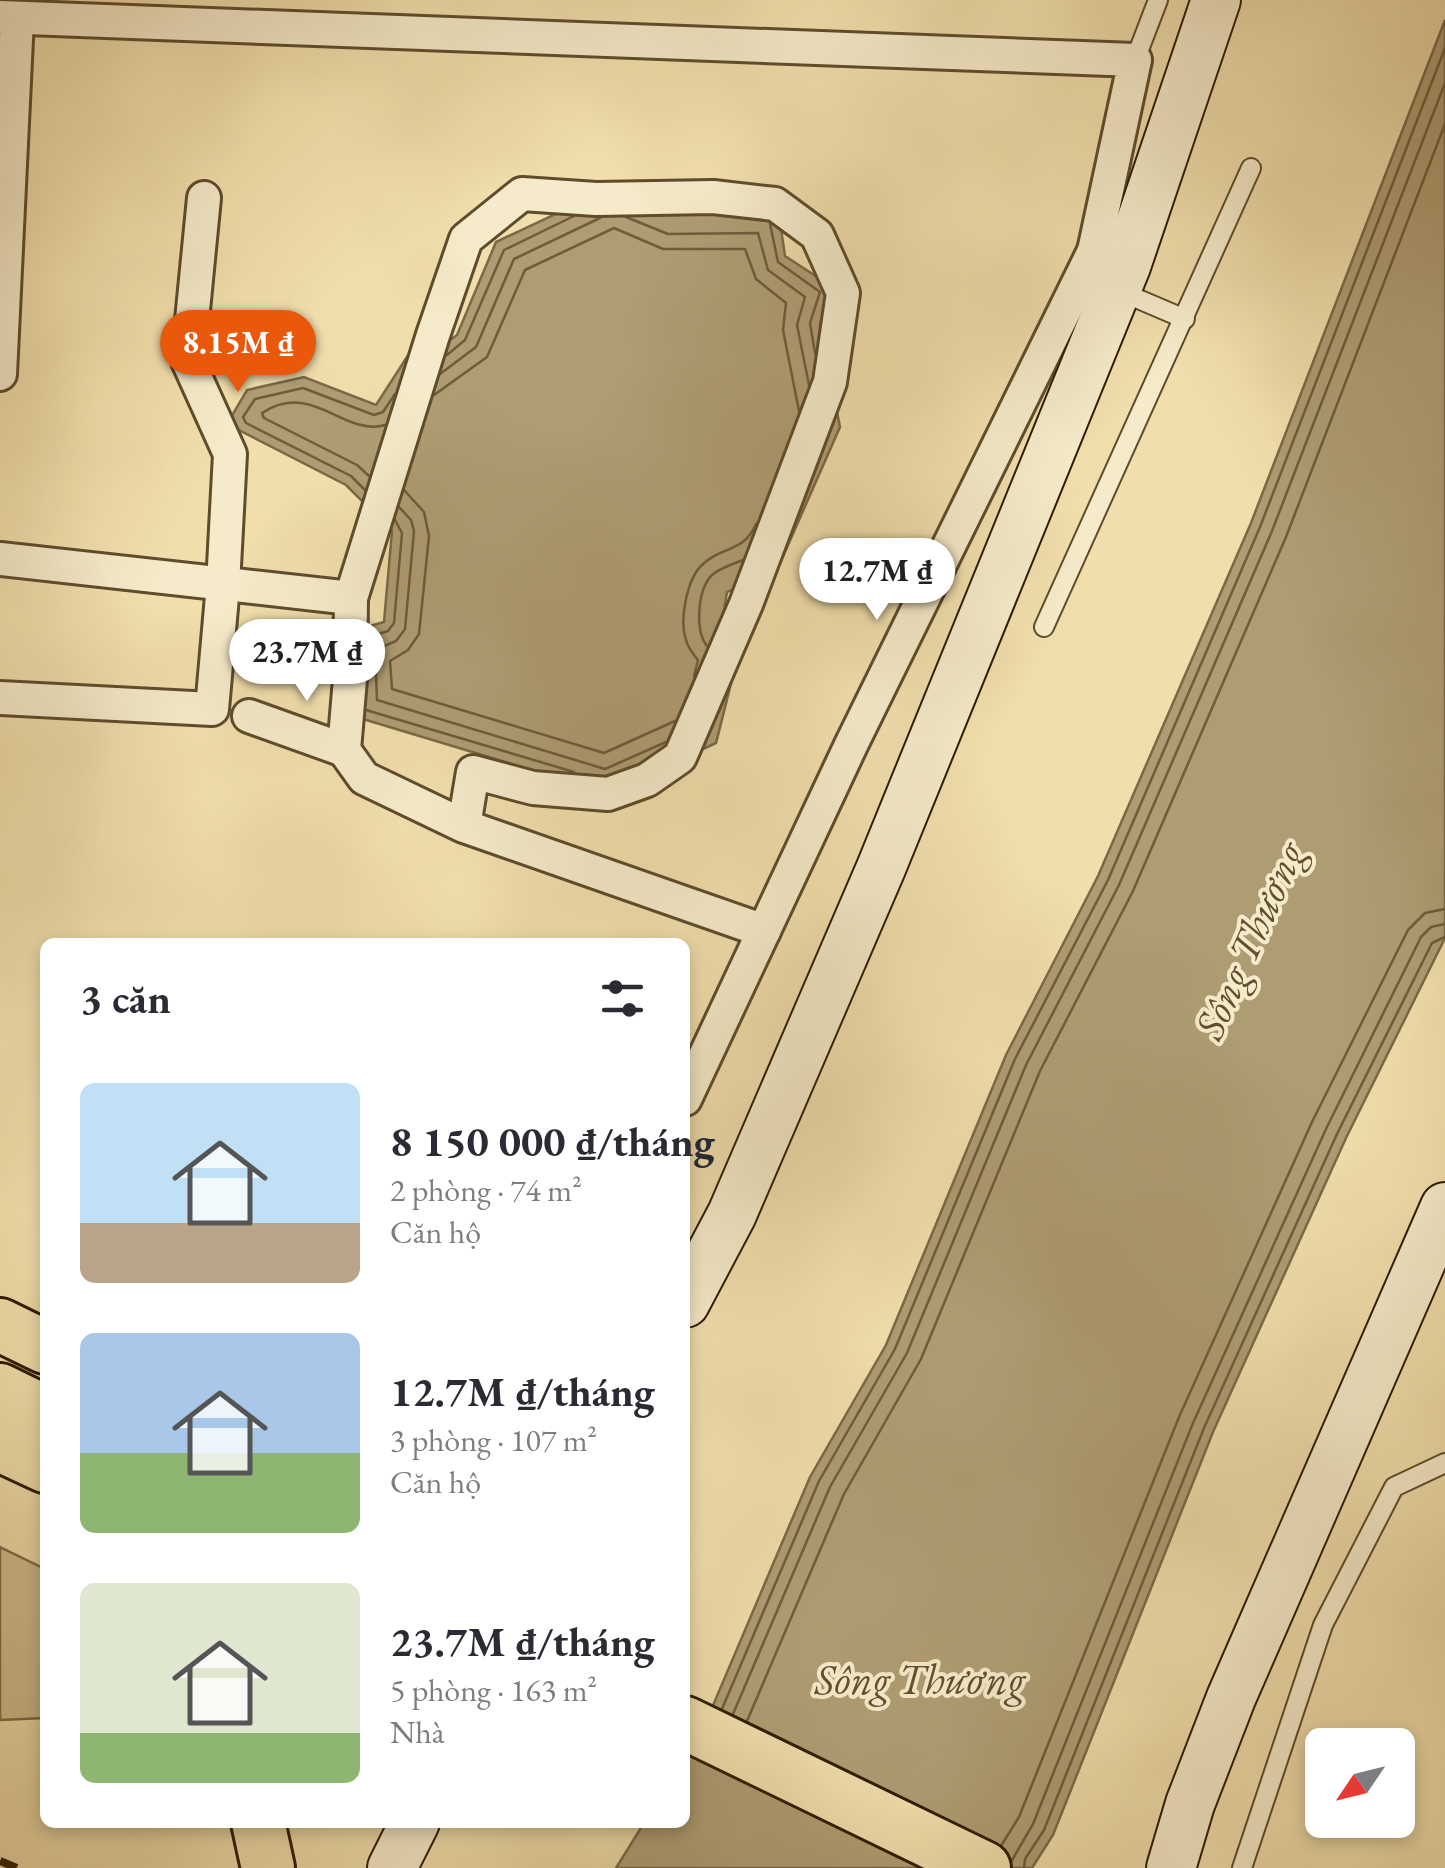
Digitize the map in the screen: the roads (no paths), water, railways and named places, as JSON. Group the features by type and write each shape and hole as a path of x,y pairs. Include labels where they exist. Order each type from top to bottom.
{"main road":[{"path":"0,1326 40,1345"},
{"path":"0,1390 40,1410"},
{"path":"0,1445 40,1464"},
{"path":"690,1725 984,1868"},
{"path":"259,1828 268,1868"},
{"path":"286,1828 286,1868"}],"street":[{"path":"690,1293 732,1214 865,904 1216,0"},
{"path":"0,374 8,17 236,12 1135,60 1112,269 851,745 690,1088"},
{"path":"344,750 351,598 466,239 522,194 713,197 775,204 817,235 843,293 830,382 746,604 680,757 647,780 608,794 534,788 474,772 464,826"},
{"path":"0,698 212,709 230,454 188,361 204,198"},
{"path":"0,560 351,598"},
{"path":"249,716 344,750 364,778 464,826 764,931"},
{"path":"1171,1868 1190,1804 1231,1698 1445,1206"},
{"path":"392,1868 412,1828"}],"lane":[{"path":"1135,60 1158,0"},
{"path":"1044,627 1252,168"},
{"path":"1112,269 1184,319"},
{"path":"1242,1868 1323,1625 1394,1487 1445,1463"}],"water":[{"name":"Sông Thương","path":"1445,20 1445,938 1346,1138 1213,1432 1053,1835 1032,1868 616,1868 641,1828 690,1828 690,1749 703,1729 810,1477 886,1345 1006,1055 1098,876 1251,523"},
{"path":"613,187 778,208 785,256 834,288 820,324 840,427 777,570 727,592 721,629 742,640 716,743 608,793 353,716 352,631 384,622 392,531 346,485 227,424 247,390 304,377 376,405 407,357 422,360 457,335 496,242"}],"railway":[{"path":"0,1861 17,1868"}]}
